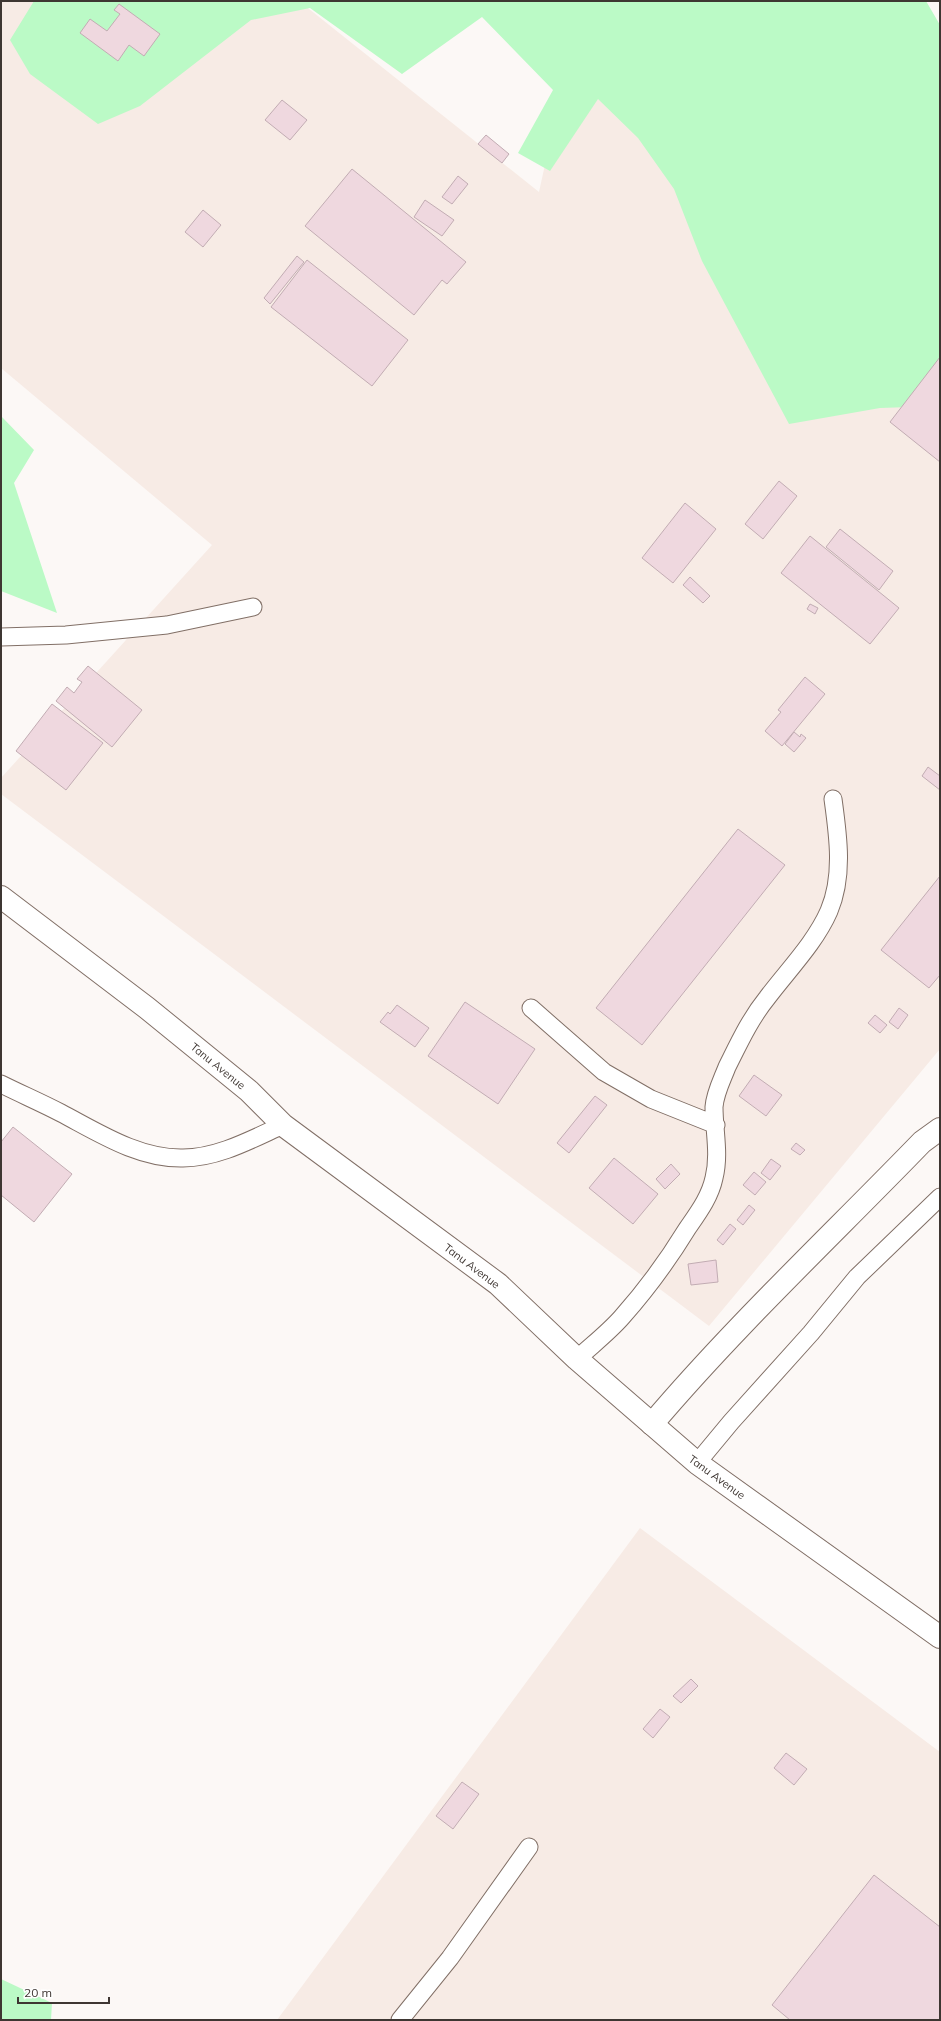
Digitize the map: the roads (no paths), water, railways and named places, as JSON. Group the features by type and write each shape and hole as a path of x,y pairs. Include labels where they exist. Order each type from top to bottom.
{"street":[{"name":"Tanu Avenue","path":"1,898 147,1008 249,1091 283,1125 498,1284 577,1359 697,1463 940,1637"},
{"path":"652,1424 692,1376 717,1350 922,1142 940,1129"}],"lane":[{"path":"1,638 167,625 253,606"},
{"path":"577,1359 621,1319 641,1295 679,1243 703,1204 714,1179 717,1164 714,1108 716,1096 744,1031 766,999 816,934 829,910 834,891 838,862 838,836 833,799"},
{"path":"531,1008 610,1075 651,1099 716,1125"},
{"path":"1,1084 61,1113 105,1138 147,1153 174,1158 194,1157 227,1150 283,1125"},
{"path":"697,1463 731,1422 811,1333 857,1277 940,1197"},
{"path":"400,2020 450,1958 529,1847"}]}
